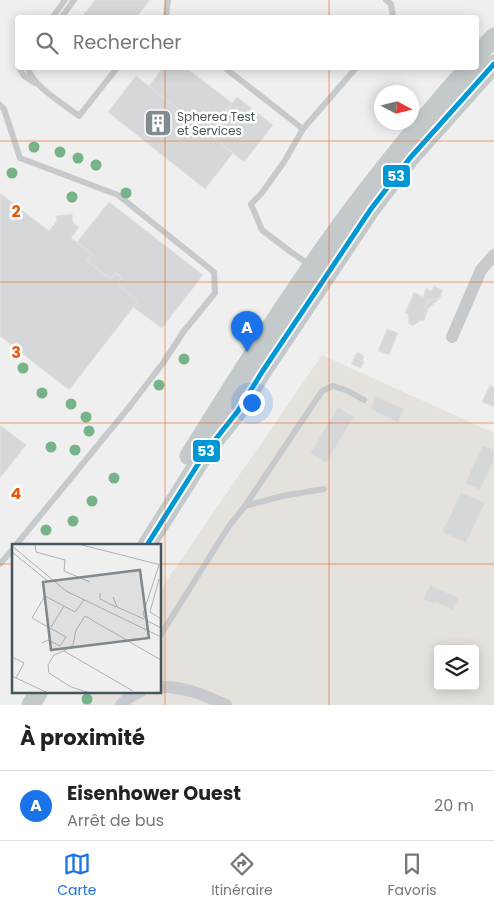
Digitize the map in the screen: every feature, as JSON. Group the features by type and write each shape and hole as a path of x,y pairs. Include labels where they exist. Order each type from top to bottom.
{"main road":[{"path":"479,54 494,37"},
{"path":"148,544 208,450 238,411 319,270 371,209 410,158 494,64"},
{"path":"133,544 392,159 466,70"},
{"path":"31,705 38,692"},
{"path":"46,705 53,692"}],"street":[{"path":"452,337 482,270 494,255"},
{"path":"161,687 192,690 226,705"},
{"path":"121,705 138,692"}],"lane":[{"path":"54,15 66,0"},
{"path":"63,15 74,0"},
{"path":"166,15 168,0"},
{"path":"386,0 391,4 393,15"},
{"path":"20,70 24,76 39,85"},
{"path":"29,70 39,85 79,116 115,70"},
{"path":"228,70 303,129"},
{"path":"319,270 262,230 250,204 261,194 284,162 303,129 354,70"},
{"path":"0,106 4,109 20,158 118,195 214,272 215,293 184,331 163,363 130,406 17,544"},
{"path":"161,634 229,526 245,506 322,391 334,386 364,400"},
{"path":"245,506 282,496 324,489"},
{"path":"0,564 12,550"}],"shaded area":[{"path":"322,355 494,433 494,705 81,705 90,692 161,692 161,589"}],"building":[{"path":"95,0 150,0 138,15 83,15"},
{"path":"161,70 189,70 232,103 208,133 149,86"},
{"name":"Spherea Test et Services","path":"136,76 233,153 205,189 108,112"},
{"path":"237,97 273,125 244,162 208,133"},
{"path":"0,193 49,231 57,221 56,216 72,214 73,223 79,227 71,238 92,254 87,261 111,279 116,273 122,277 117,284 138,301 69,390 0,336"},
{"path":"109,202 203,275 162,328 133,307 138,301 117,284 122,277 116,273 111,279 87,261 92,254 77,242"},
{"path":"434,286 443,290 440,298 428,301 425,308 428,309 424,321 421,320 413,326 409,324 408,314 405,313 414,292 423,297 426,288 431,291"},
{"path":"440,298 428,309 425,308 428,301"},
{"path":"387,329 398,333 389,355 378,351"},
{"path":"357,352 364,356 362,361 354,358"},
{"path":"354,358 364,362 361,368 351,364"},
{"path":"490,385 494,387 494,407 482,402"},
{"path":"376,396 404,409 398,423 370,409"},
{"path":"338,407 354,417 326,463 310,453"},
{"path":"0,425 26,445 0,478"},
{"path":"483,445 494,450 494,460 480,490 465,483"},
{"path":"461,492 485,503 466,543 442,532"},
{"path":"430,585 459,598 453,610 423,599"}],"transit line":[{"name":"53","path":"148,544 207,450 238,411 371,209 410,158 494,64"}],"place":[{"name":"Spherea Test et Services","path":"158,123"},
{"name":"Eisenhower Ouest","path":"247,352"}]}
